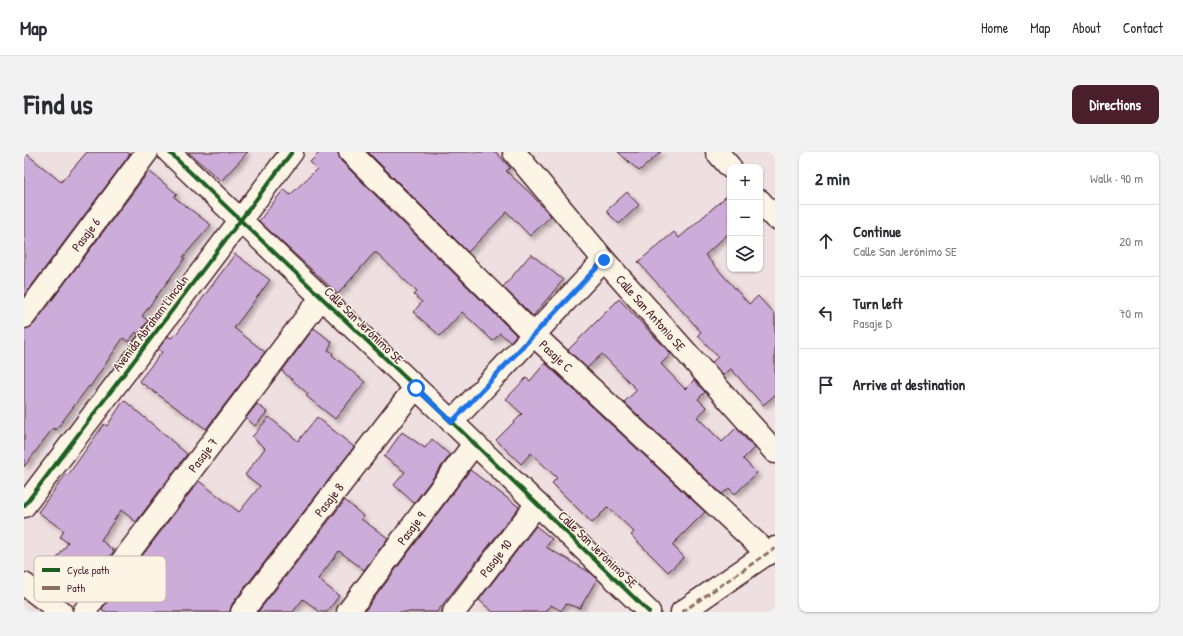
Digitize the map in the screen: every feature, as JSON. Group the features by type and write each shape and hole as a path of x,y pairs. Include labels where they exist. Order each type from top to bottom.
{"street":[{"name":"Pasaje 6","path":"24,317 147,152"},
{"name":"Calle San Jerónimo SE","path":"169,152 649,612"},
{"name":"Avenida Abraham Lincoln","path":"24,506 292,152"},
{"name":"Pasaje C","path":"350,152 534,334 771,551"},
{"name":"Calle San Antonio SE","path":"514,152 604,260 775,452"},
{"path":"717,152 727,164"},
{"path":"763,204 775,218"},
{"path":"452,422 604,260"},
{"name":"Pasaje 7","path":"126,556 321,298"},
{"name":"Pasaje 8","path":"242,612 416,388"},
{"name":"Pasaje 9","path":"348,612 474,444"},
{"name":"Pasaje 10","path":"454,612 537,504"},
{"path":"682,612 771,551"},
{"path":"24,584 34,592"},
{"path":"48,602 61,612"},
{"name":"Pasaje 7","path":"84,612 92,602"}],"building":[{"path":"24,152 61,182 87,152 127,152 130,154 24,296"},
{"path":"188,152 248,152 221,181"},
{"path":"320,152 338,152 341,161 516,335 510,342 500,333 493,341 462,312 440,336 413,312 422,302 414,295 417,292 377,253 374,253 338,294 259,221 284,189 290,195 317,169 310,162"},
{"path":"368,152 496,152 510,168 506,171 529,192 551,216 530,236 507,212 468,252"},
{"path":"618,152 661,152 639,171"},
{"path":"149,171 177,194 174,197 211,225 183,257 185,258 142,316 148,321 138,334 136,332 128,342 123,338 90,387 89,386 56,430 53,428 24,467 24,329 34,324"},
{"path":"627,192 639,205 619,224 606,211"},
{"path":"727,196 727,235 705,255 749,304 758,296 775,315 775,395 763,405 731,369 723,375 712,362 718,357 698,335 701,332 638,262 674,232 679,238"},
{"path":"235,254 270,280 234,328 265,352 206,429 139,381 162,352 158,349 168,336 171,338 177,333"},
{"path":"531,254 563,280 533,316 503,287"},
{"path":"619,299 671,354 661,364 685,389 694,380 705,392 698,399 707,408 697,417 722,442 736,428 754,448 743,459 757,473 735,494 729,488 722,494 624,402 637,390 602,354 587,368 568,350"},
{"path":"314,328 332,342 328,350 333,353 332,355 365,382 335,419 306,396 308,394 282,371"},
{"path":"545,363 705,512 672,545 684,557 668,572 631,535 634,532 608,507 592,523 552,483 557,478 531,453 521,464 496,440 522,414 506,399 526,378 530,381"},
{"path":"124,400 187,454 136,522 121,510 101,540 114,551 110,556 59,556 68,543 60,537 64,531 38,512 66,474 68,475 104,424 107,426"},
{"path":"257,404 267,412 255,426 246,418"},
{"path":"269,417 298,441 317,417 354,447 232,604 230,612 104,612 101,610 107,602 166,602 166,556 142,556 199,481 239,512 260,486 245,475 265,448 252,437"},
{"path":"402,432 425,448 432,439 450,455 414,503 394,485 405,472 384,457"},
{"path":"470,470 519,507 437,612 364,612"},
{"path":"345,500 363,516 361,519 388,538 364,570 339,551 318,579 339,596 327,612 320,612 303,599 293,612 258,612"},
{"path":"536,526 552,539 546,547 591,573 597,579 580,608 566,604 561,611 551,605 546,612 493,612 479,600"}],"marked path":[{"path":"682,612 775,548"}],"cycle path":[{"path":"169,152 649,612"},
{"path":"24,506 292,152"}],"route":[{"path":"416,388 452,422 604,260"}]}
